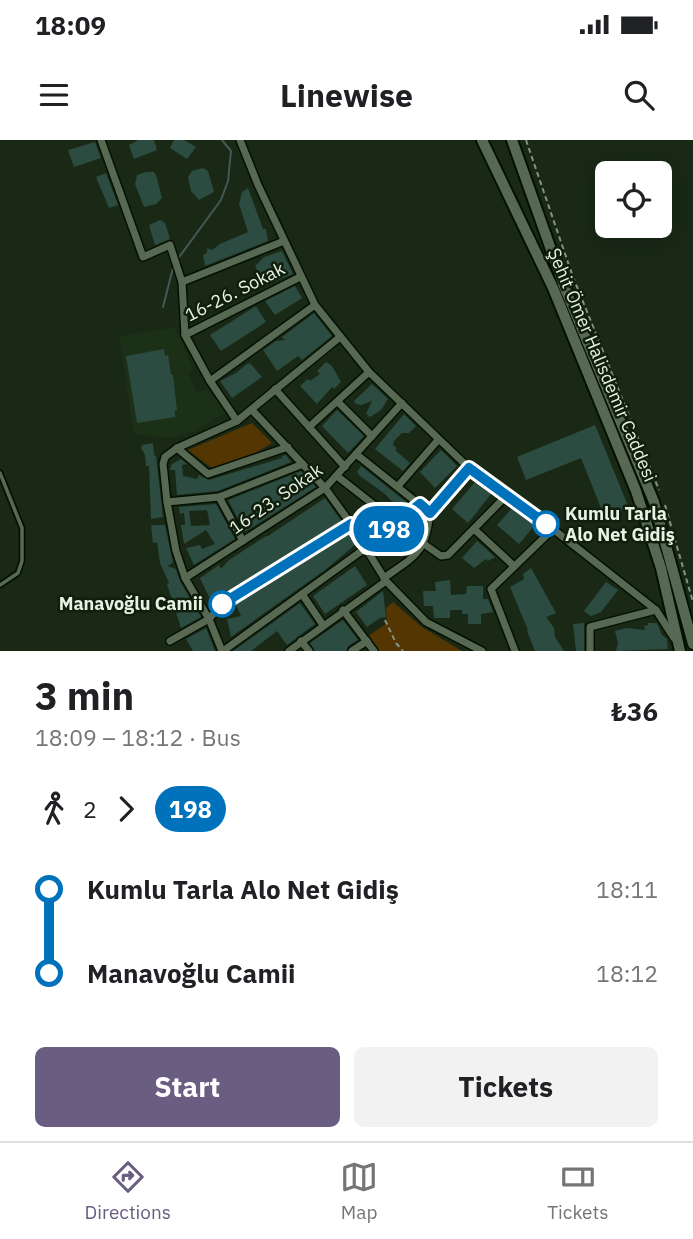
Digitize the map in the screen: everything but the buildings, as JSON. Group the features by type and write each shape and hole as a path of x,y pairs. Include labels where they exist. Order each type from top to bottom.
{"main road":[{"name":"Şehit Ömer Halisdemir Caddesi","path":"482,140 553,288 636,491 661,568 679,647"},
{"name":"Şehit Ömer Halisdemir Caddesi","path":"512,140 564,286 654,502 693,644"}],"street":[{"path":"101,140 143,257 170,245 182,282 185,335 210,381 237,421"},
{"path":"240,140 315,305 369,372 469,468 553,529 656,610 679,647"},
{"path":"182,282 284,241"},
{"name":"16-26. Sokak","path":"185,335 300,277"},
{"path":"210,381 315,305"},
{"path":"340,337 237,421 177,448 165,457 163,464 167,502 176,551 185,578 209,619 222,651 367,547 420,504"},
{"path":"309,427 369,372"},
{"path":"275,389 345,467"},
{"path":"338,402 372,436"},
{"name":"16-23. Sokak","path":"185,578 324,488 402,403"},
{"path":"252,410 324,488 367,547 385,579 426,622 482,651"},
{"path":"398,486 438,440"},
{"path":"177,448 208,474 288,447"},
{"path":"356,454 430,513"},
{"path":"167,502 219,497 303,464"},
{"path":"289,651 409,560 427,539 430,513 469,468"},
{"path":"337,476 397,523"},
{"path":"424,544 441,556 448,555 507,495"},
{"path":"219,497 243,541"},
{"path":"170,641 209,619 222,604 351,524"},
{"path":"474,529 514,566"},
{"path":"515,651 491,589 553,529"},
{"path":"302,594 323,625"},
{"path":"343,610 374,651"},
{"path":"590,651 590,627 656,610"},
{"path":"352,651 367,640"},
{"path":"301,641 309,651"}],"lane":[{"path":"0,473 22,528 22,561 18,573 0,585"}],"path":[{"path":"526,140 573,277 672,524 693,602"},
{"path":"385,620 402,651"}],"shaded area":[{"path":"175,327 193,369 188,373 197,392 207,389 225,412 197,431 170,438 134,434 119,336"},
{"path":"252,423 272,443 254,454 213,469 188,450"},
{"path":"393,602 422,627 462,651 377,651 367,637 387,623 386,608"}],"waterway":[{"path":"177,260 221,200 228,181 231,151 222,140"},
{"path":"163,307 174,264"}],"bus line":[{"name":"198","path":"222,604 351,524 367,547 420,504 430,513 469,468 546,524"}],"place":[{"name":"Kumlu Tarla Alo Net Gidiş","path":"546,524"},
{"name":"Manavoğlu Camii","path":"222,604"}]}
